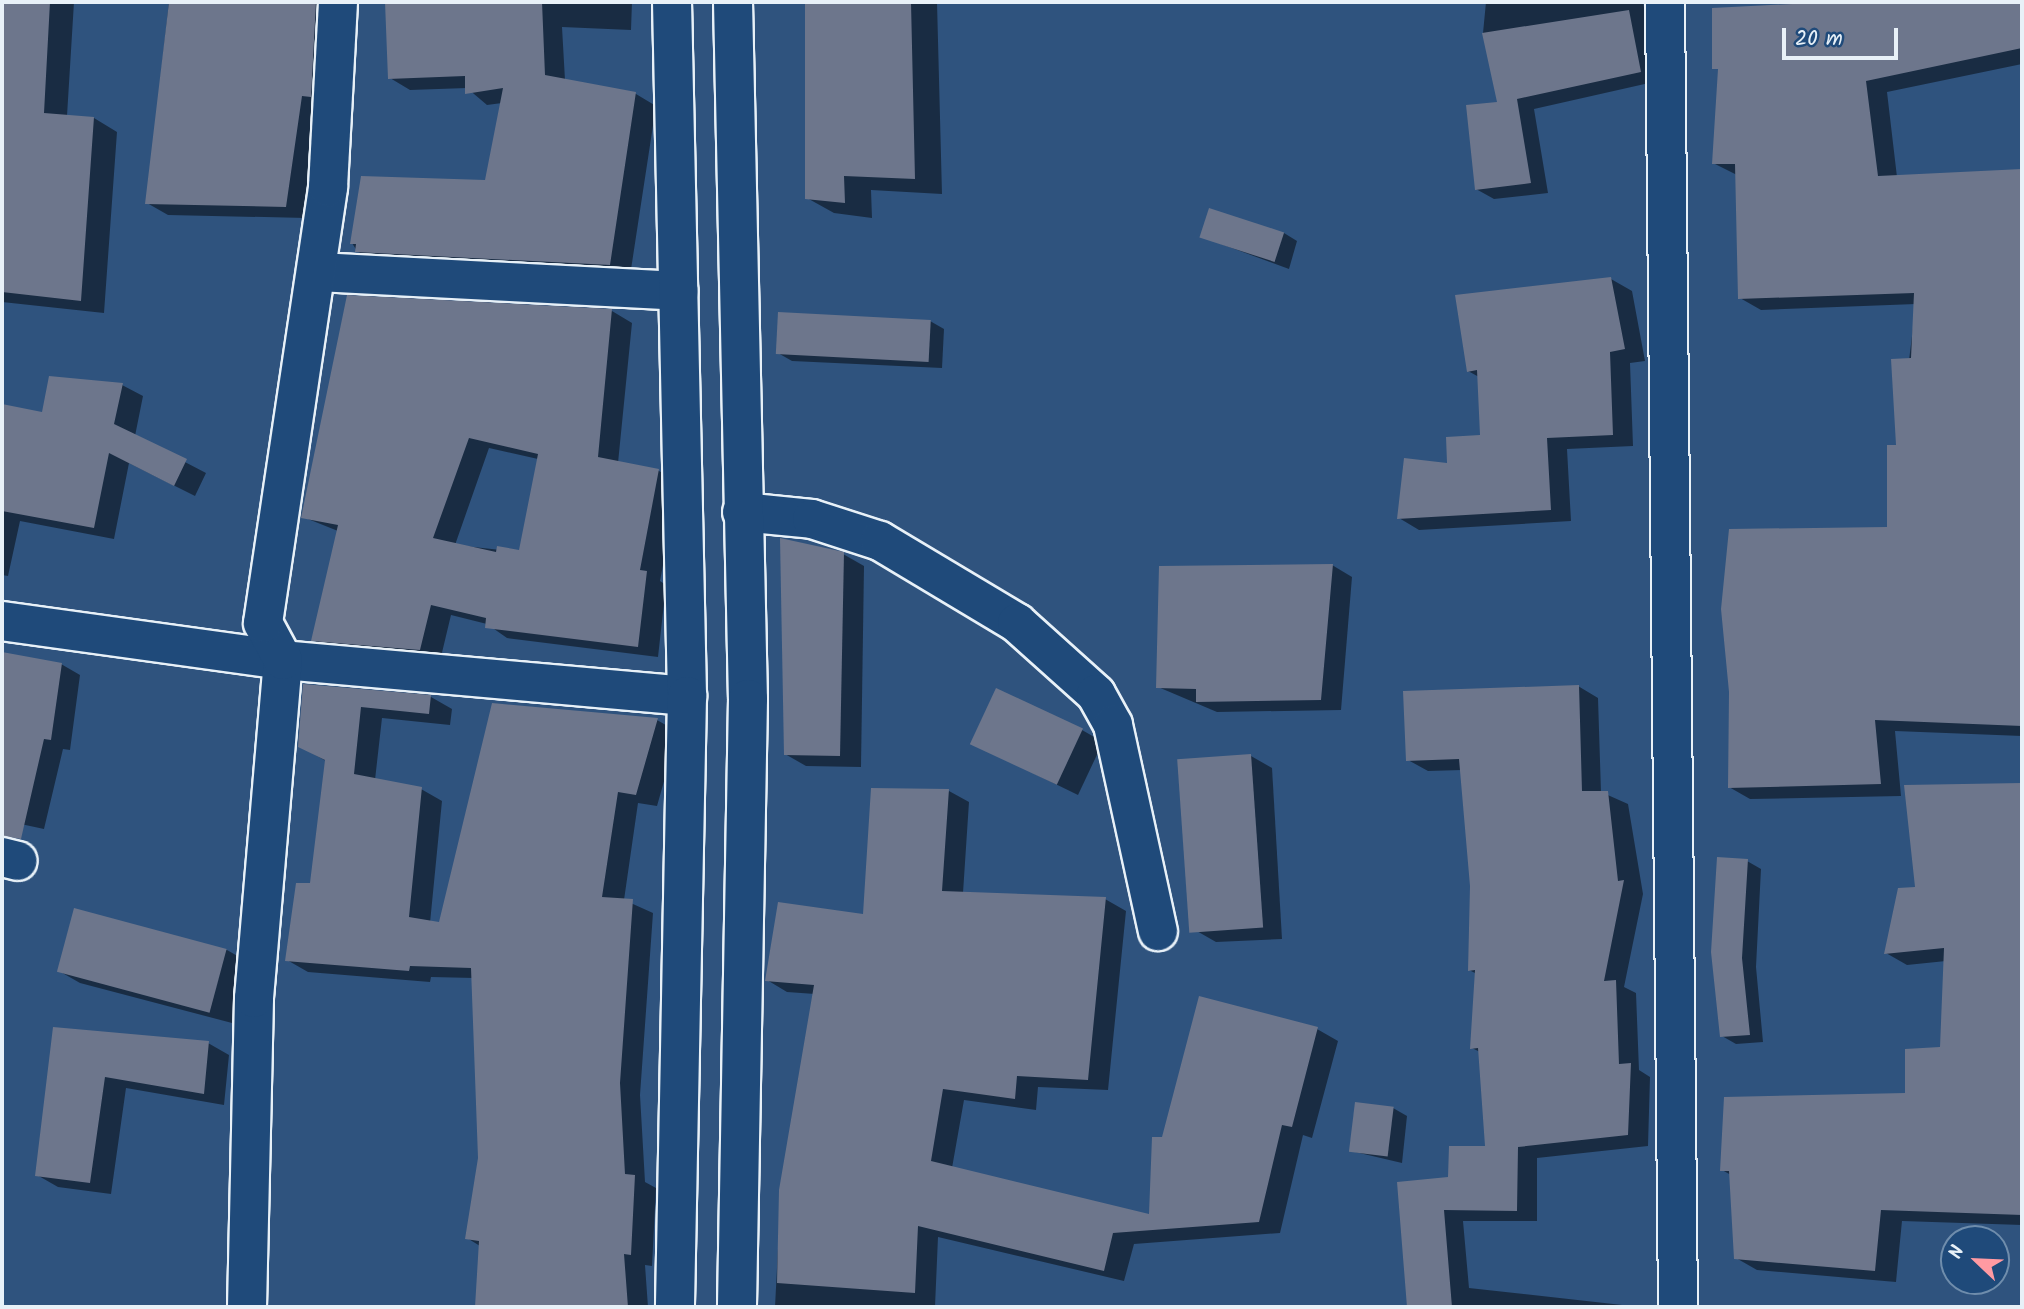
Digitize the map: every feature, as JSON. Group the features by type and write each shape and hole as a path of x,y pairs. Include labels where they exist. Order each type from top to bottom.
{"street":[{"path":"247,1307 254,998 283,660 263,622 266,583 318,272 338,2"},
{"path":"671,2 687,696 683,1306"},
{"path":"733,2 748,699 737,1307"},
{"path":"1665,2 1678,1307"},
{"path":"318,272 678,291"},
{"path":"742,512 812,519 880,541 1017,623 1096,694 1113,725 1158,931"},
{"path":"2,621 283,660 687,696"}],"building":[{"path":"2,2 50,2 44,113 94,117 81,301 2,292"},
{"path":"169,2 316,2 311,97 302,96 286,207 145,204"},
{"path":"385,2 542,2 545,75 636,92 610,265 355,252 356,244 350,244 361,176 485,180 503,88 465,94 465,76 388,79"},
{"path":"805,2 911,2 915,179 844,176 845,203 805,199"},
{"path":"1830,2 2022,2 2022,48 1866,81 1878,176 2022,169 2022,726 1875,720 1881,784 1728,788 1729,692 1721,609 1729,529 1887,527 1887,445 1896,445 1891,359 1911,358 1914,293 1738,299 1735,164 1712,164 1718,69 1712,69 1712,8"},
{"path":"1629,10 1641,72 1517,99 1531,183 1475,190 1466,105 1497,102 1482,33"},
{"path":"1209,208 1284,232 1275,262 1199,237"},
{"path":"1611,277 1625,349 1610,352 1613,435 1547,438 1551,510 1397,519 1404,458 1447,463 1446,437 1480,435 1477,370 1467,372 1455,295"},
{"path":"347,295 612,309 598,457 659,469 640,570 647,571 638,647 485,628 486,618 431,605 420,650 311,641 338,525 301,518","holes":["469,438 538,454 519,550 497,546 496,552 433,538"]},
{"path":"778,312 931,320 929,362 776,354"},
{"path":"49,376 123,383 114,424 187,459 174,486 109,453 94,528 2,511 2,404 42,412"},
{"path":"780,538 844,552 840,756 784,755"},
{"path":"1333,564 1321,700 1196,702 1196,689 1156,688 1159,566"},
{"path":"2,652 62,663 51,740 44,739 21,839 2,836"},
{"path":"303,684 431,695 429,714 361,707 354,774 422,787 409,917 439,922 492,703 658,718 636,795 618,792 602,897 633,899 620,1083 625,1174 635,1175 631,1255 624,1254 628,1307 475,1307 479,1241 465,1239 478,1158 471,968 410,966 409,971 285,961 296,883 310,883 325,760 298,747"},
{"path":"1579,685 1582,791 1608,791 1618,881 1624,880 1604,981 1616,980 1619,1064 1631,1063 1628,1135 1518,1147 1517,1211 1444,1210 1452,1307 1407,1307 1397,1182 1448,1177 1449,1146 1485,1146 1478,1048 1470,1049 1475,970 1468,971 1470,886 1459,759 1406,761 1403,691"},
{"path":"996,688 1083,729 1057,785 970,744"},
{"path":"1251,754 1263,928 1189,933 1177,759"},
{"path":"2022,783 2022,1215 1881,1210 1875,1271 1734,1259 1729,1171 1720,1171 1724,1097 1905,1093 1905,1049 1940,1047 1944,948 1884,954 1898,888 1915,887 1904,785"},
{"path":"871,788 949,789 942,891 1106,897 1088,1080 1017,1076 1015,1099 943,1089 931,1161 1149,1214 1152,1137 1162,1137 1199,996 1318,1027 1292,1127 1282,1125 1259,1222 1113,1233 1104,1271 918,1226 915,1293 777,1283 779,1190 814,985 765,981 778,902 863,914"},
{"path":"1717,857 1748,859 1742,958 1750,1035 1720,1037 1711,952"},
{"path":"74,908 227,949 210,1013 57,972"},
{"path":"53,1027 209,1041 204,1094 105,1077 90,1183 35,1176"},
{"path":"1355,1102 1394,1107 1388,1156 1349,1152"}]}
